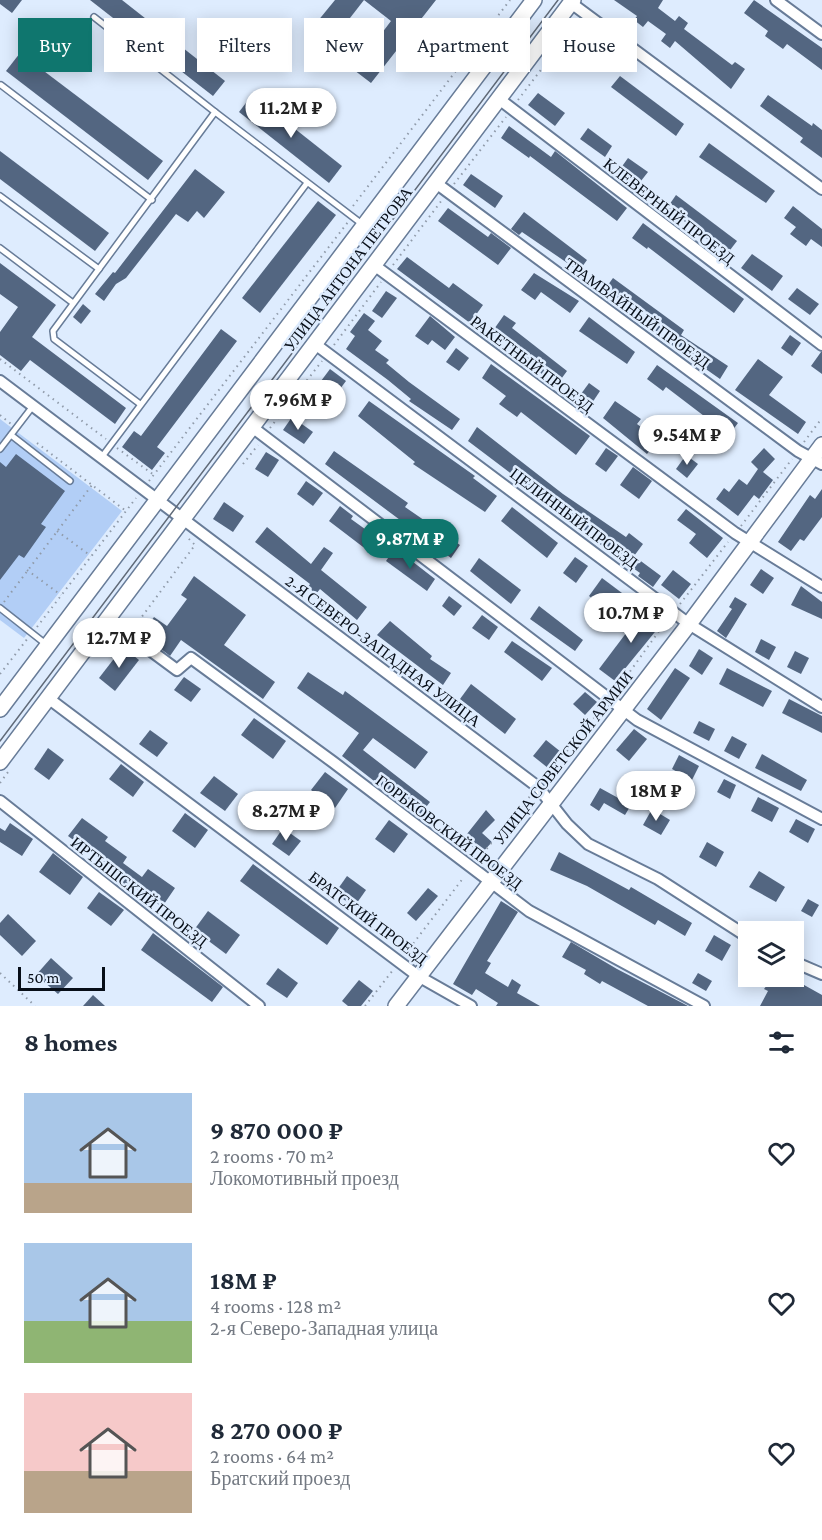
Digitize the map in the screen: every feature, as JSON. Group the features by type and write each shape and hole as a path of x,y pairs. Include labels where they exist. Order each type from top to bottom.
{"main road":[{"name":"УЛИЦА АНТОНА ПЕТРОВА","path":"0,710 158,500 358,221 534,0"},
{"name":"УЛИЦА АНТОНА ПЕТРОВА","path":"0,762 183,519 258,431 315,344 374,265 442,187 499,99 572,1"},
{"name":"УЛИЦА СОВЕТСКОЙ АРМИИ","path":"396,1006 551,801 624,710 810,458 822,445"}],"street":[{"path":"776,0 822,34"},
{"path":"572,1 822,189"},
{"name":"КЛЕВЕРНЫЙ ПРОЕЗД","path":"499,99 822,345"},
{"name":"ТРАМВАЙНЫЙ ПРОЕЗД","path":"442,187 810,458"},
{"name":"РАКЕТНЫЙ ПРОЕЗД","path":"374,265 735,533 822,587"},
{"name":"ЦЕЛИННЫЙ ПРОЕЗД","path":"315,344 689,624 822,707"},
{"name":"2-Я СЕВЕРО-ЗАПАДНАЯ УЛИЦА","path":"0,381 537,787 551,801 567,824 588,844 658,879 738,931"},
{"path":"258,431 624,710 658,731 822,819"},
{"path":"108,619 129,635"},
{"name":"ГОРЬКОВСКИЙ ПРОЕЗД","path":"129,635 177,670 191,658 472,867 490,884 529,910 704,1006"},
{"name":"БРАТСКИЙ ПРОЕЗД","path":"48,698 400,960 418,976 471,1006"},
{"name":"ИРТЫШСКИЙ ПРОЕЗД","path":"0,801 259,1006"},
{"path":"804,966 822,974"}],"lane":[{"path":"94,17 358,221"},
{"path":"1,85 152,200"},
{"path":"140,404 54,339 53,331 152,200 214,112"},
{"path":"101,458 307,183"},
{"path":"0,195 99,269"},
{"path":"0,248 73,303"},
{"path":"1,445 33,406"},
{"path":"11,435 70,481"},
{"path":"0,607 49,646"}],"path":[{"path":"0,359 154,475 358,221 353,207 510,0"},
{"path":"238,470 258,431 327,353 387,275 442,187 512,109 585,13"},
{"path":"0,415 17,428"},
{"path":"365,1006 472,867 611,698 674,611 735,533 810,458 822,418"},
{"path":"36,442 126,511"},
{"path":"0,607 92,485"},
{"path":"0,674 136,498"},
{"path":"57,531 91,556"},
{"path":"129,635 195,545 186,536"},
{"path":"27,570 61,595"},
{"path":"0,973 35,1006"}],"shaded area":[{"path":"0,419 122,511 24,638 0,620"}],"building":[{"path":"0,0 22,0 12,13 0,4"},
{"path":"90,0 122,0 145,18 113,18"},
{"path":"335,0 364,0 350,18 320,18"},
{"path":"364,0 436,0 422,18 396,18 396,51 384,66 384,30 391,21"},
{"path":"614,0 663,0 658,8 675,21 679,16 688,23 684,29 732,65 735,62 745,69 731,89 675,41 670,48 661,41 666,34 648,21 643,27 637,22 637,16"},
{"path":"754,0 822,48 822,70 787,44 783,49 765,36 768,31 744,13"},
{"path":"185,50 197,59 197,72 214,72 225,81 213,96 182,72 185,72"},
{"path":"18,56 18,72 45,72 163,161 148,180 6,71"},
{"path":"357,72 380,72 371,83"},
{"path":"620,76 684,124 676,136 611,87"},
{"path":"538,93 565,113 555,126 528,105"},
{"path":"252,95 342,166 329,183 239,112"},
{"path":"768,95 812,126 813,123 822,130 822,158 800,142 803,138 760,106"},
{"path":"509,126 551,157 555,151 627,208 617,221 530,156 529,158 501,138"},
{"path":"588,128 612,146 605,157 580,139"},
{"path":"709,143 775,191 766,203 699,157"},
{"path":"0,151 109,233 95,251 0,179"},
{"path":"628,158 648,172 637,186 618,172"},
{"path":"195,169 225,192 204,218 197,211 188,222 176,214 126,278 116,284 104,301 95,294 113,272 115,273"},
{"path":"471,174 503,196 495,208 463,185"},
{"path":"676,195 737,241 727,254 667,208"},
{"path":"318,201 336,215 260,313 242,298"},
{"path":"793,206 822,229 822,247 811,239 806,246 790,234 796,227 784,218"},
{"path":"448,208 488,237 491,233 511,248 498,265 438,221"},
{"path":"524,212 587,260 579,271 522,232 519,235 511,229"},
{"path":"643,223 744,299 734,313 648,247 647,249 632,238"},
{"path":"752,254 783,276 772,291 741,268"},
{"path":"407,257 449,288 453,283 483,305 470,323 397,269"},
{"path":"0,263 56,305 32,337 126,408 115,424 30,360 21,371 0,355 0,332 18,307 0,294"},
{"path":"534,273 579,301 570,313 541,292 535,300 521,290"},
{"path":"613,278 684,330 681,335 728,366 720,379 649,329 654,322 620,296 618,299 605,289"},
{"path":"797,288 819,304 810,315 788,299"},
{"path":"386,291 397,298 382,318 372,311"},
{"path":"83,304 91,311 81,324 73,317"},
{"path":"364,313 375,321 368,330 382,341 375,350 389,360 386,363 409,382 460,419 452,430 409,401 411,399 346,349 355,336 350,332"},
{"path":"504,315 516,323 512,328 567,371 556,386 492,332"},
{"path":"430,316 455,337 445,350 432,340 428,345 415,336"},
{"path":"589,317 635,352 627,364 579,331"},
{"path":"221,329 237,341 157,447 165,453 152,470 122,447 134,431 141,436"},
{"path":"790,335 801,343 792,356 781,348"},
{"path":"456,348 469,358 459,371 446,362"},
{"path":"822,352 822,374 811,366"},
{"path":"758,359 783,377 769,395 806,422 798,434 735,390"},
{"path":"491,364 590,436 576,455 521,412 517,417 499,404 506,396 482,378"},
{"path":"657,365 738,423 729,435 666,387 663,391 647,379"},
{"path":"330,369 346,381 334,397 318,385"},
{"path":"589,383 600,391 590,406 578,398"},
{"path":"369,401 475,476 473,478 497,496 485,512 413,464 415,462 358,416"},
{"path":"615,401 641,419 637,424 658,440 647,454 603,418"},
{"path":"292,417 313,432 304,444 283,430"},
{"path":"477,427 563,494 626,537 629,533 643,544 634,556 661,576 653,587 638,576 640,573 551,509 554,506 468,441"},
{"path":"606,448 618,456 606,472 595,464"},
{"path":"764,448 775,459 763,472 773,480 759,499 754,495 738,516 716,499 724,488 729,492 739,479 747,485 758,469 751,462"},
{"path":"334,451 408,503 405,507 460,545 451,558 325,464"},
{"path":"266,452 279,460 268,477 255,469"},
{"path":"16,454 65,491 41,524 46,527 24,558 19,555 0,580 0,462 6,467"},
{"path":"686,455 698,464 687,478 676,469"},
{"path":"633,467 652,481 639,499 620,485"},
{"path":"306,481 323,493 313,506 297,494"},
{"path":"822,489 822,517 804,541 800,539 791,551 778,542 810,495 815,499"},
{"path":"224,502 244,516 233,532 213,519"},
{"path":"340,506 353,516 351,519 376,537 367,550 329,521"},
{"path":"512,507 558,543 547,558 501,521"},
{"path":"686,509 723,538 707,558 689,543 696,534 677,520"},
{"path":"267,527 311,564 324,547 333,553 321,570 367,607 357,620 320,589 316,594 308,587 310,584 255,542"},
{"path":"395,548 435,579 427,591 386,561"},
{"path":"575,557 588,566 576,583 563,573"},
{"path":"479,558 521,590 511,604 470,571"},
{"path":"761,569 774,578 763,594 750,585"},
{"path":"673,570 691,584 679,599 661,585"},
{"path":"194,576 246,615 224,645 275,682 263,699 181,640 170,656 142,634 154,617 167,626 187,599 181,595"},
{"path":"602,578 622,593 609,611 589,596"},
{"path":"801,586 822,602 822,619 791,605"},
{"path":"449,596 462,606 454,616 442,606"},
{"path":"735,597 747,604 726,638 717,631 732,609 729,607"},
{"path":"539,606 583,640 575,651 530,619"},
{"path":"645,608 663,622 615,681 599,669"},
{"path":"482,615 498,627 489,640 472,628"},
{"path":"390,621 432,656 430,659 451,673 443,685 377,635"},
{"path":"761,639 776,647 769,660 755,652"},
{"path":"512,641 552,668 542,681 504,652"},
{"path":"123,647 139,660 115,691 99,678"},
{"path":"699,649 713,658 702,675 689,666"},
{"path":"795,651 809,658 801,674 787,667"},
{"path":"675,668 690,678 661,720 647,709"},
{"path":"727,668 772,691 763,707 719,684"},
{"path":"308,672 343,695 345,691 428,752 415,769 373,738 363,750 430,802 419,816 342,756 359,733 297,688"},
{"path":"184,677 201,689 191,702 174,690"},
{"path":"471,684 516,719 505,734 460,699"},
{"path":"585,692 597,702 585,715 573,704"},
{"path":"789,699 822,716 822,733 782,713"},
{"path":"254,718 286,741 273,759 241,735"},
{"path":"699,721 715,729 709,741 693,733"},
{"path":"634,729 647,739 629,761 616,750"},
{"path":"150,730 168,743 157,757 139,744"},
{"path":"732,736 747,744 739,759 724,751"},
{"path":"546,740 561,752 548,768 533,756"},
{"path":"48,748 64,760 49,780 34,769"},
{"path":"762,754 807,780 801,791 755,768"},
{"path":"679,755 699,766 692,780 672,769"},
{"path":"121,764 144,782 133,797 109,779"},
{"path":"325,772 348,789 335,808 311,790"},
{"path":"214,776 238,794 225,811 200,793"},
{"path":"724,779 736,785 730,799 717,792"},
{"path":"600,788 631,805 625,815 604,803 599,811 590,805"},
{"path":"758,797 779,808 772,822 751,811"},
{"path":"652,809 670,820 661,835 643,825"},
{"path":"486,810 495,820 482,833 492,842 481,854 463,839"},
{"path":"185,813 208,830 195,848 172,831"},
{"path":"82,818 108,837 105,841 127,857 123,863 142,877 148,869 175,888 162,907 134,887 132,890 119,881 98,863 101,860 68,836"},
{"path":"796,819 815,829 808,843 789,832"},
{"path":"389,820 408,834 394,853 375,839"},
{"path":"10,823 33,839 22,856 0,842 0,828 5,831"},
{"path":"283,828 301,841 289,856 272,844"},
{"path":"707,842 724,852 716,867 699,857"},
{"path":"559,852 629,890 631,887 692,923 685,936 658,920 655,925 587,886 550,870"},
{"path":"53,853 83,877 70,895 39,872"},
{"path":"253,864 339,928 327,945 240,881"},
{"path":"759,871 785,887 776,902 749,887"},
{"path":"347,876 366,890 354,907 335,893"},
{"path":"428,888 438,896 416,921 407,913"},
{"path":"99,892 124,910 111,926 87,908"},
{"path":"808,899 819,905 812,917 801,911"},
{"path":"501,901 518,912 487,961 491,963 485,973 508,987 512,979 521,985 517,993 540,1006 496,1006 498,1003 476,989 472,995 453,984"},
{"path":"208,911 240,935 226,954 194,930"},
{"path":"8,914 36,941 22,956 0,935 0,923"},
{"path":"153,933 223,987 212,1002 141,950"},
{"path":"714,935 731,945 722,961 705,951"},
{"path":"571,942 688,1006 648,1006 602,981 600,984 584,974 586,970 562,957"},
{"path":"51,958 73,978 58,994 36,975"},
{"path":"278,968 298,983 287,998 266,984"},
{"path":"698,973 712,981 706,991 692,983"},
{"path":"359,980 373,991 361,1006 348,1006 342,1001"},
{"path":"804,985 822,995 822,1006 760,1006 768,991 764,989 766,987 804,987"},
{"path":"93,995 105,1006 83,1006"}],"tram line":[{"path":"0,741 558,0"}]}
